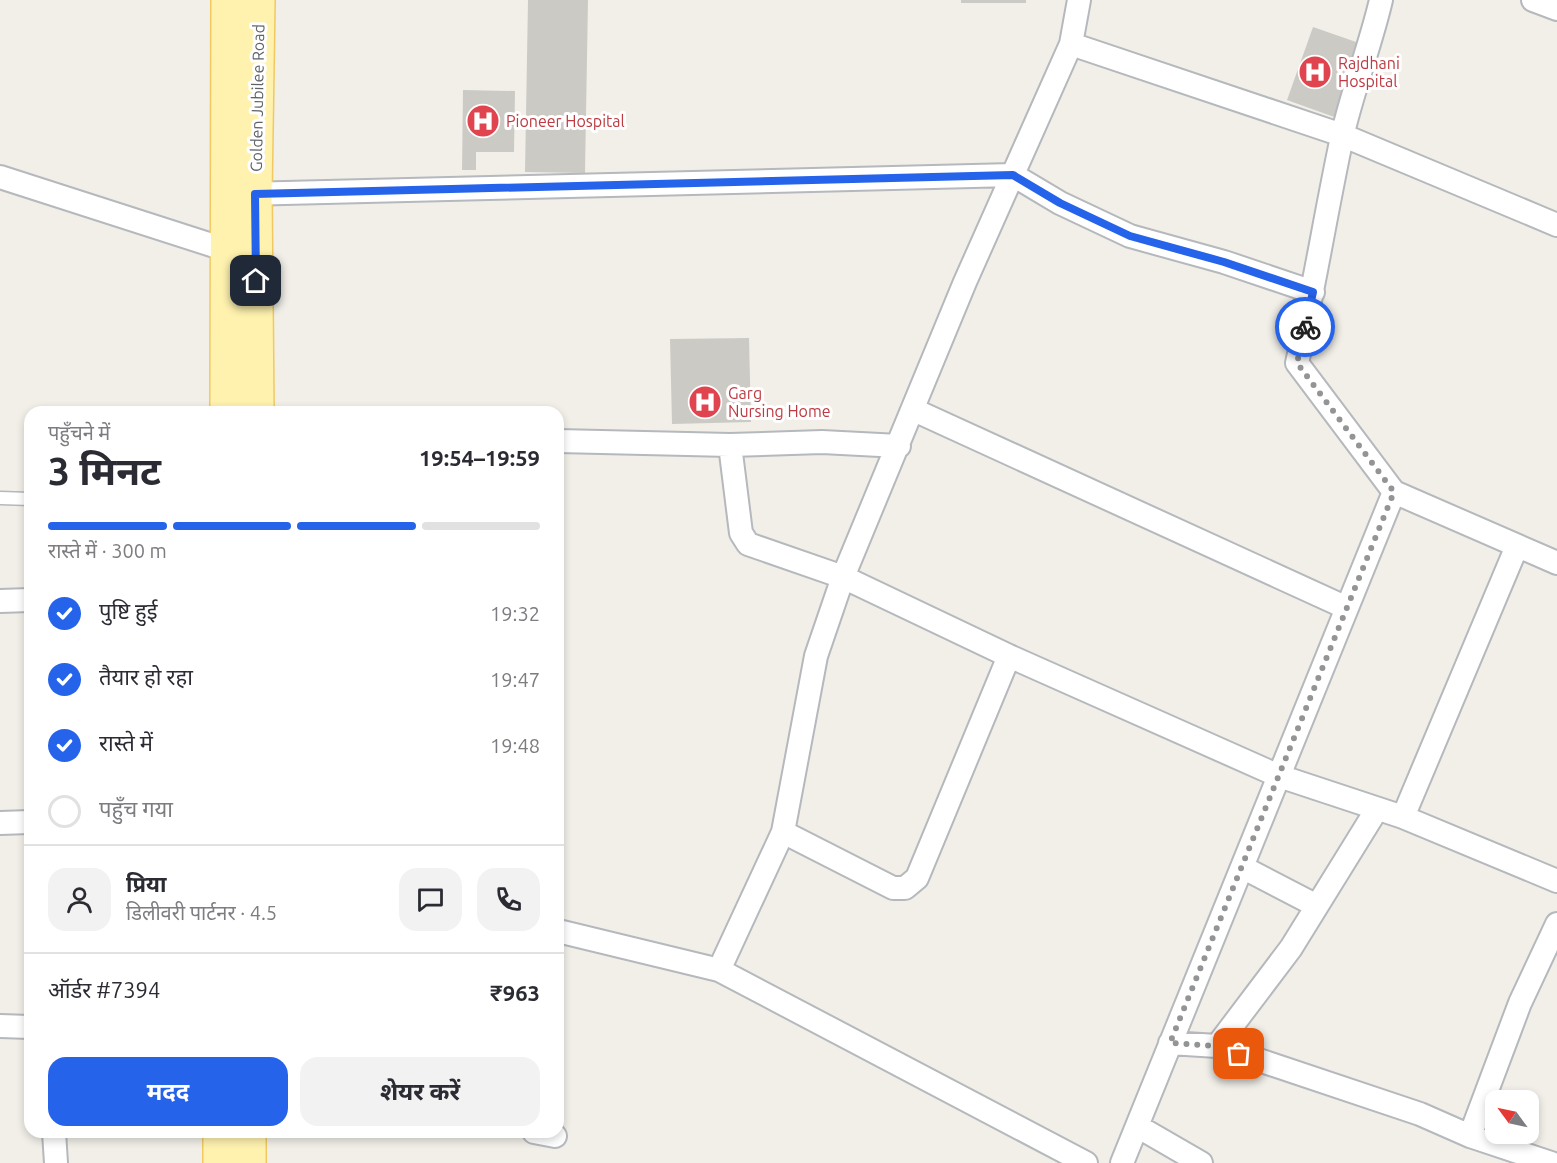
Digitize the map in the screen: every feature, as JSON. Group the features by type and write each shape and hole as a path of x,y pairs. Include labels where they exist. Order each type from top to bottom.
{"main road":[{"path":"227,406 227,250 241,194 228,0"},
{"name":"Golden Jubilee Road","path":"257,406 241,194 258,0"},
{"path":"220,1138 220,1163"},
{"path":"249,1138 249,1163"}],"street":[{"path":"719,970 783,832 816,656 843,577 965,282 1071,44 1079,0"},
{"path":"1381,0 1371,45 1342,135 1313,292 1297,363 1394,492 1557,563"},
{"path":"1533,0 1557,9"},
{"path":"1071,44 1342,135 1557,225"},
{"path":"241,194 1013,175 1060,203 1130,236 1224,262 1313,292"},
{"path":"0,177 227,250"},
{"path":"914,410 1347,608"},
{"path":"564,441 730,445 822,442 899,446"},
{"path":"730,445 741,533 748,544 843,577 1009,656 1279,776 1403,817 1557,881"},
{"path":"1122,1163 1394,492"},
{"path":"1403,817 1517,546"},
{"path":"0,601 24,600"},
{"path":"783,832 893,888 905,888 917,878 1009,656"},
{"path":"1217,1046 1291,948 1377,808"},
{"path":"0,823 24,822"},
{"path":"1242,867 1317,906"},
{"path":"1470,1136 1520,1003 1557,924"},
{"path":"564,932 719,970 1086,1163"},
{"path":"0,1026 24,1027"},
{"path":"1170,1043 1217,1046 1420,1114 1470,1136 1551,1163"},
{"path":"1137,1126 1201,1163"},
{"path":"55,1138 57,1163"}],"lane":[{"path":"0,498 24,498"}],"building":[{"path":"528,0 588,0 585,173 525,172"},
{"path":"961,0 1026,0 1026,3 961,3"},
{"path":"1313,27 1359,43 1334,117 1287,100"},
{"path":"463,90 515,91 514,152 476,152 476,170 462,170"},
{"path":"749,338 751,422 672,424 670,339"}],"way so far":[{"path":"1239,1054 1217,1046 1170,1043 1394,492 1297,363 1305,327"}],"place":[{"name":"Rajdhani Hospital","path":"1315,72"},
{"name":"Pioneer Hospital","path":"483,121"},
{"name":"Garg Nursing Home","path":"705,402"}],"route":[{"path":"256,281 255,194 1013,175 1060,203 1130,236 1224,262 1313,292 1305,327"}]}
